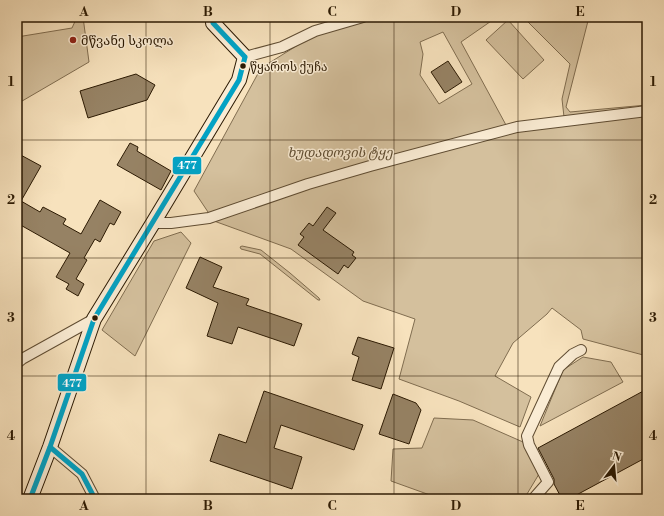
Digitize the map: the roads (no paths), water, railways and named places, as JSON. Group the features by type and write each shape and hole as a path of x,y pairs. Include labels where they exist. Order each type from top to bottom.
{"street":[{"path":"213,17 213,23 245,57"},
{"path":"245,57 282,47 315,31 363,17"},
{"path":"30,499 50,447 94,319 239,80 245,57"},
{"path":"153,223 171,223 209,218 315,182 517,127 647,111"},
{"path":"17,363 28,355 94,319"},
{"path":"533,499 548,482 528,445 527,436 559,367 573,354 581,350"},
{"path":"50,447 82,474 95,499"}],"place":[{"name":"მწვანე სკოლა","path":"73,40"},
{"name":"წყაროს ქუჩა","path":"243,66"}],"park label":[{"name":"ხუდადოვის ტყე","path":"340,152"}]}
